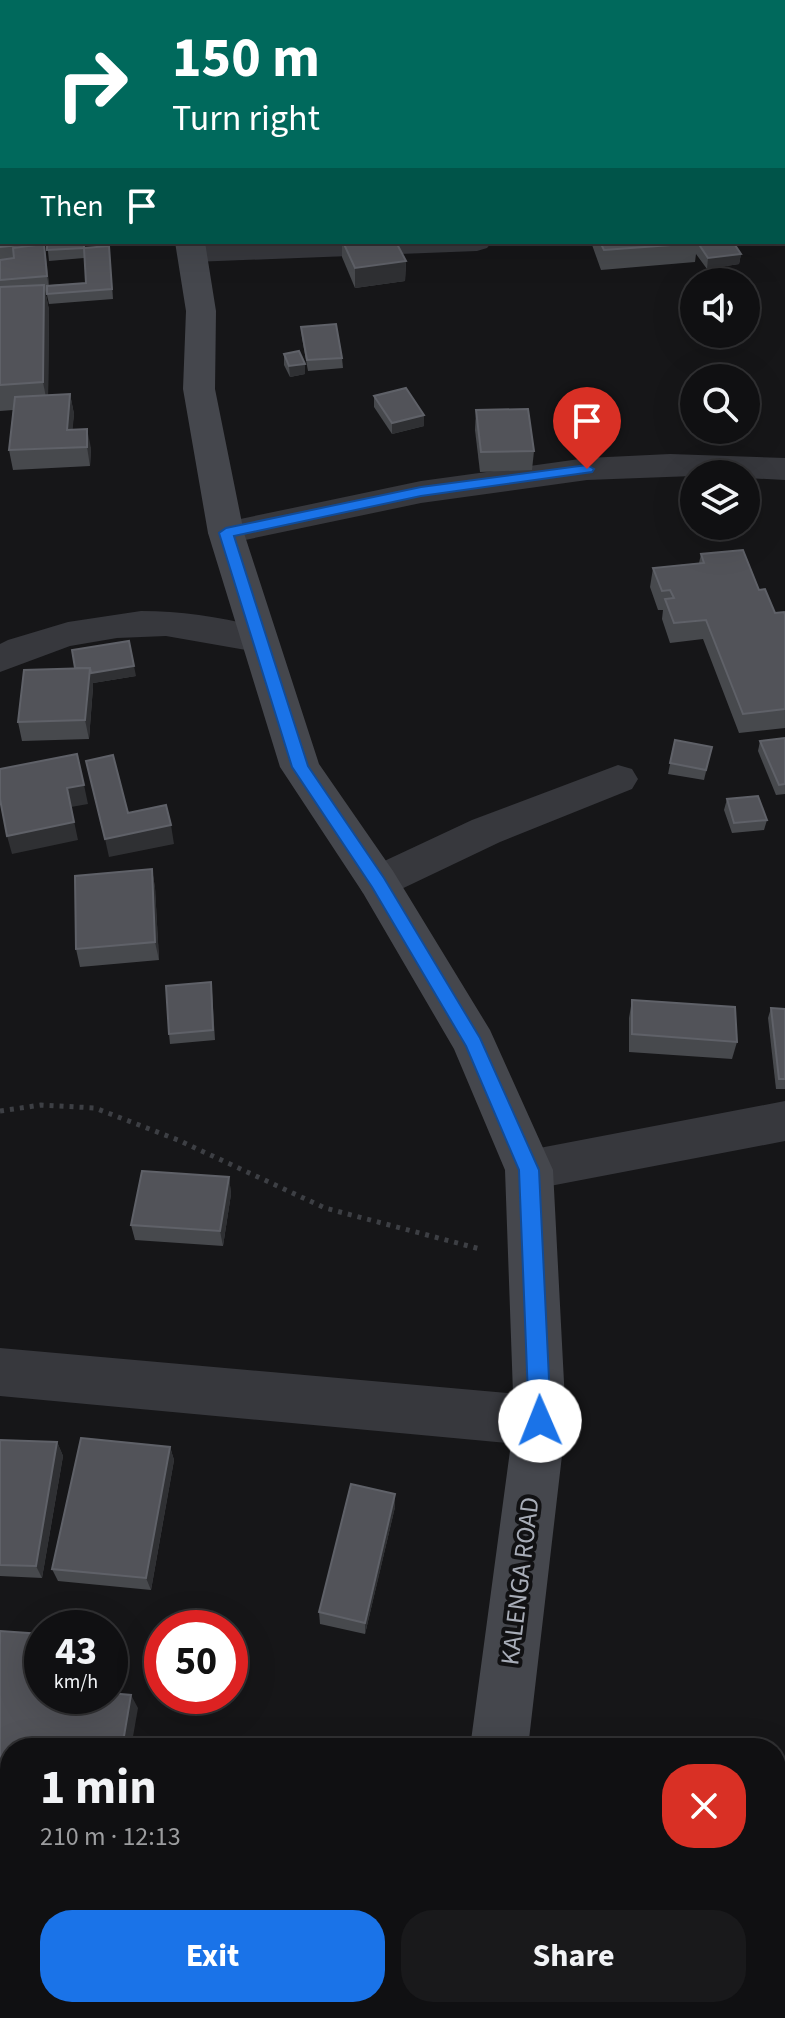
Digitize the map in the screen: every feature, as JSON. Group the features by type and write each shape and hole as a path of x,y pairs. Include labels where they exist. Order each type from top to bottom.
{"main road":[{"name":"KALENGA ROAD","path":"192,248 201,311 199,389 226,533 257,639 300,767 378,882 474,1043 529,1170 540,1421 500,1738"}],"street":[{"path":"192,248 382,244"},
{"path":"226,533 421,492 587,469 670,464 785,469"},
{"path":"0,659 80,632 130,624 187,625 257,639"},
{"path":"378,882 486,831 618,779"},
{"path":"529,1170 785,1121"},
{"path":"0,1372 540,1421"}],"path":[{"path":"0,1111 41,1105 95,1108 178,1140 325,1208 533,1263"}],"building":[{"path":"0,244 30,244 0,247"},
{"path":"44,244 47,276 0,280 0,260 14,258 13,248"},
{"path":"47,244 84,244 84,248 47,250"},
{"path":"344,244 397,244 406,261 355,268"},
{"path":"601,244 685,244 604,250"},
{"path":"699,244 734,244 741,254 708,258"},
{"path":"109,246 112,289 47,294 47,286 86,283 84,248"},
{"path":"44,285 43,382 0,385 0,287"},
{"path":"336,324 342,358 307,360 301,327"},
{"path":"299,351 305,364 289,366 284,354"},
{"path":"406,388 424,415 392,423 374,396"},
{"path":"70,394 67,430 87,429 87,447 9,450 15,397"},
{"path":"528,409 534,451 481,452 476,410"},
{"path":"743,550 759,590 765,589 775,613 784,612 785,615 785,709 743,714 706,620 674,623 665,599 674,598 670,590 662,591 653,568 704,563 701,554"},
{"path":"129,641 134,666 91,673 90,668 75,668 72,650"},
{"path":"90,668 85,720 18,722 24,670"},
{"path":"785,738 785,784 779,785 760,741"},
{"path":"675,740 712,747 706,770 670,763"},
{"path":"77,754 84,785 67,788 74,822 7,836 0,799 0,769"},
{"path":"113,755 128,813 166,805 171,825 105,839 86,761"},
{"path":"758,796 767,820 734,823 727,799"},
{"path":"152,869 155,942 76,949 75,876"},
{"path":"211,982 213,1030 169,1034 166,986"},
{"path":"632,1000 735,1007 737,1042 632,1034"},
{"path":"771,1008 785,1009 785,1079 779,1079"},
{"path":"142,1171 229,1177 220,1231 131,1225"},
{"path":"81,1438 170,1447 146,1578 52,1569"},
{"path":"0,1440 57,1442 36,1566 0,1565"},
{"path":"351,1484 395,1494 365,1623 319,1612"},
{"path":"0,1631 24,1633 24,1714 128,1714 124,1738 0,1738"}],"route":[{"path":"540,1421 529,1170 474,1043 378,882 300,767 257,639 226,533 421,492 587,469"}]}
